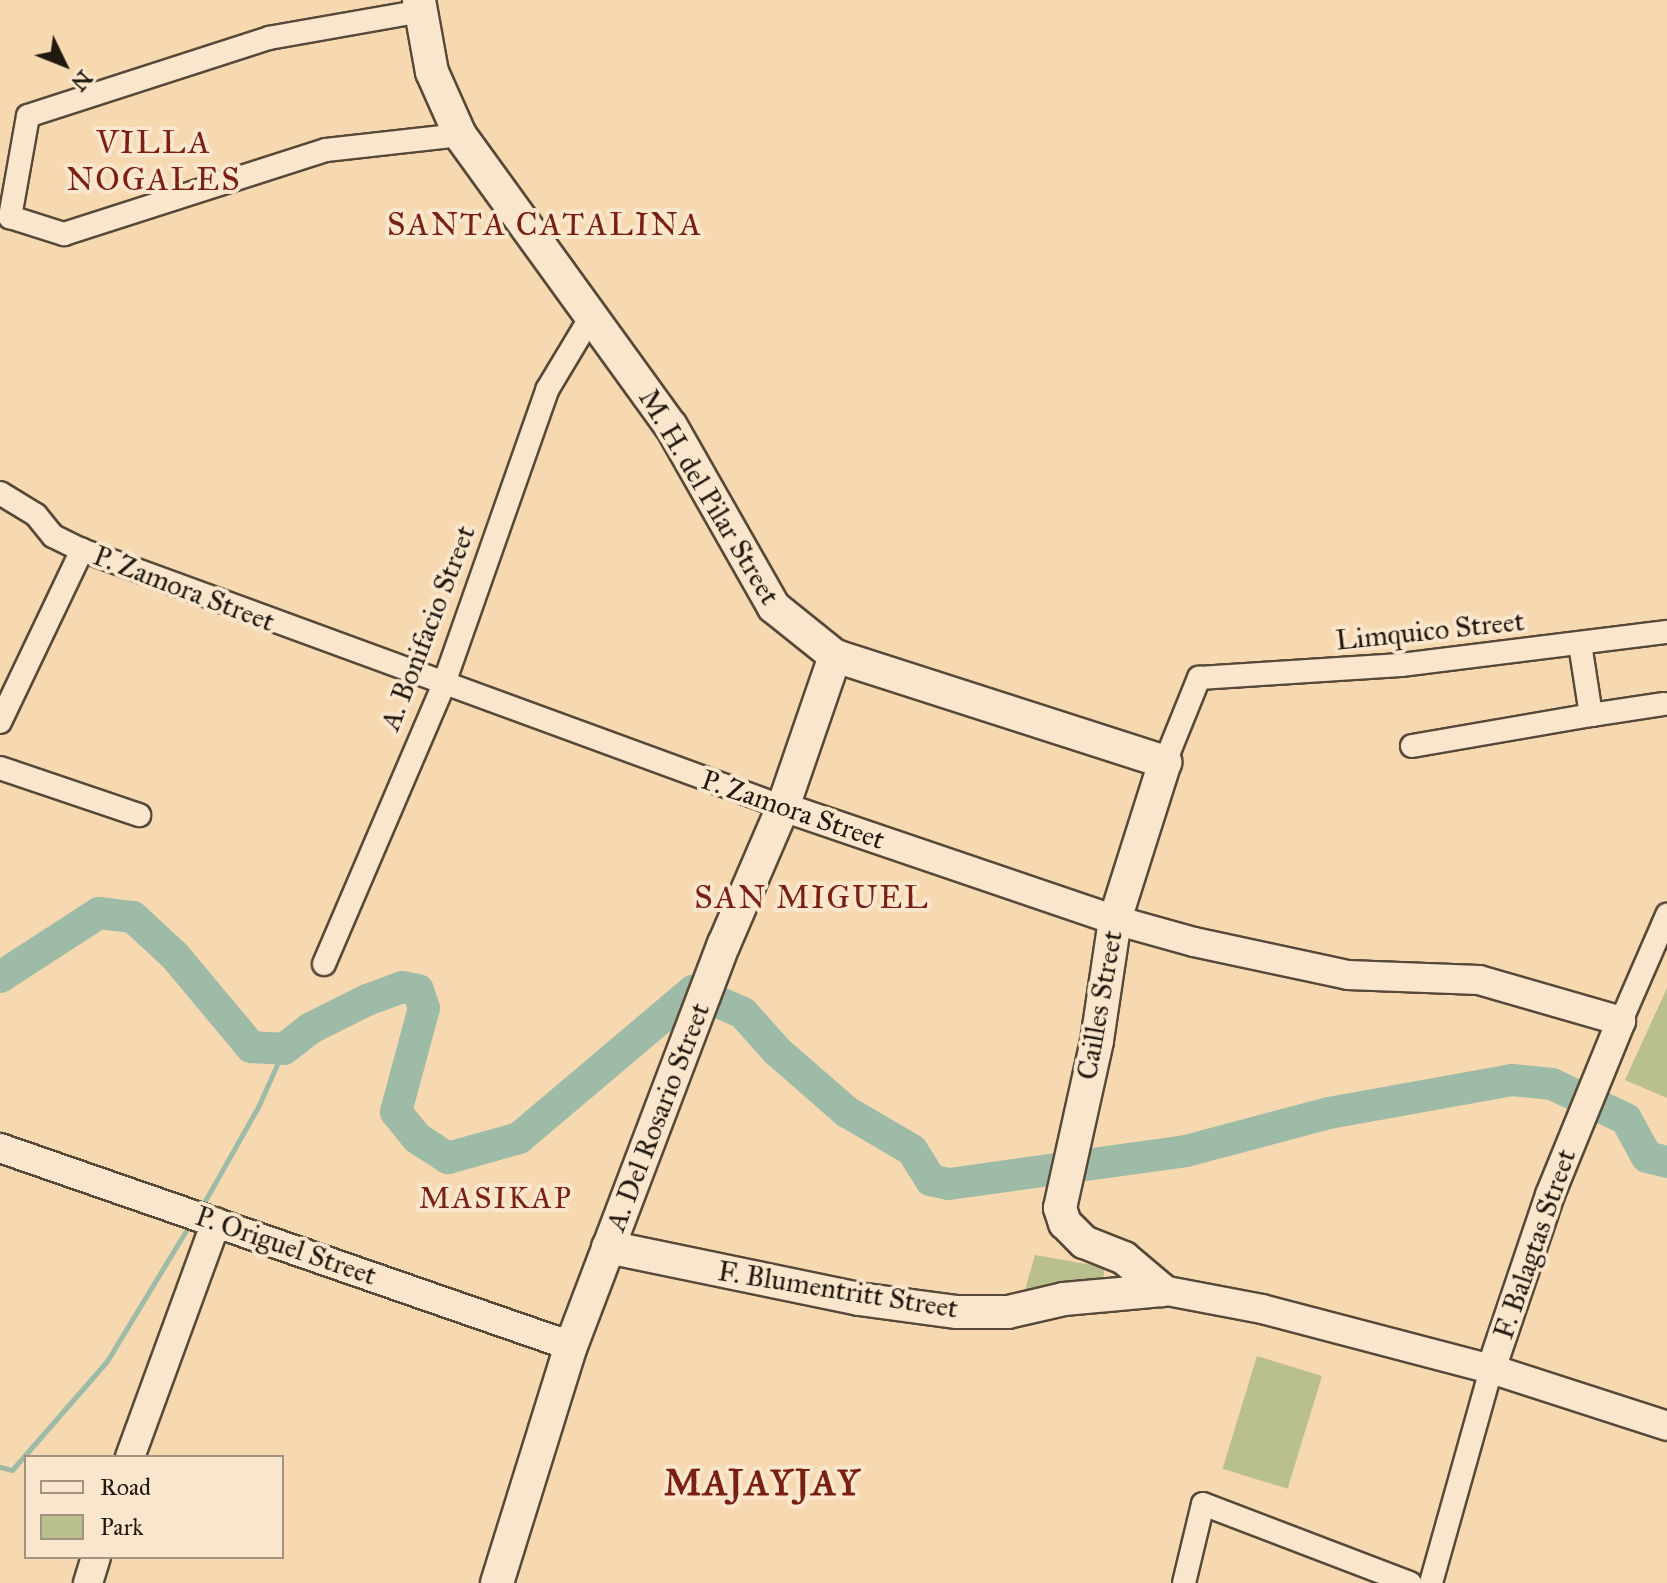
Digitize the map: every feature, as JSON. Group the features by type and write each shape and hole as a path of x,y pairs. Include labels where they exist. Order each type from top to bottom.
{"main road":[{"name":"M. H. del Pilar Street","path":"420,6 432,72 460,135 671,426 774,607 835,656 1165,762"},
{"name":"A. Del Rosario Street","path":"497,1583 571,1346 724,944 783,807 835,656"},
{"name":"Cailles Street","path":"1162,1290 1124,1258 1084,1242 1065,1223 1061,1188 1097,1041 1115,920 1165,762"},
{"name":"F. Blumentritt Street","path":"608,1247 859,1299 957,1312 1008,1312 1064,1299 1162,1290"}],"street":[{"path":"420,6 269,38 28,116 10,217 64,234 326,150 460,135"},
{"name":"A. Bonifacio Street","path":"324,964 443,686 547,390 592,315"},
{"name":"P. Zamora Street","path":"0,493 36,515 53,536 82,550 443,686 783,807 1115,920 1348,975 1479,980 1621,1021"},
{"path":"0,722 82,550"},
{"name":"Limquico Street","path":"1199,678 1301,674 1667,632"},
{"path":"1580,644 1591,715"},
{"name":"Cailles Street","path":"1165,762 1199,678"},
{"path":"1412,746 1664,704"},
{"path":"0,768 139,815"},
{"name":"F. Balagtas Street","path":"1431,1583 1491,1369 1577,1125 1667,915"},
{"name":"P. Origuel Street","path":"0,1148 571,1346"},
{"path":"131,1455 216,1222"},
{"name":"F. Blumentritt Street","path":"1162,1290 1262,1309 1491,1369 1667,1426"},
{"path":"1184,1583 1203,1504 1410,1583"},
{"path":"88,1583 95,1559"}],"green space":[{"path":"1667,988 1667,1098 1625,1080"},
{"path":"1035,1255 1104,1267 1104,1276 1024,1293"},
{"path":"1257,1356 1322,1376 1288,1489 1223,1469"}],"waterway":[{"path":"0,977 99,913 133,917 175,956 251,1047 284,1049 311,1028 367,1000 402,987 418,990 424,1008 396,1112 417,1138 448,1158 519,1138 693,991 743,1013 777,1051 847,1112 912,1150 931,1180 949,1184 1186,1151 1329,1113 1512,1080 1552,1084 1626,1119 1647,1157 1667,1162"},
{"path":"201,1208 258,1107 284,1049"},
{"path":"25,1455 107,1361 188,1227"},
{"path":"0,1467 12,1470 24,1456"}],"district":[{"name":"VILLA NOGALES","path":"154,162"},
{"name":"SANTA CATALINA","path":"545,225"},
{"name":"SAN MIGUEL","path":"812,898"},
{"name":"MASIKAP","path":"496,1198"},
{"name":"MAJAYJAY","path":"763,1484"}]}
